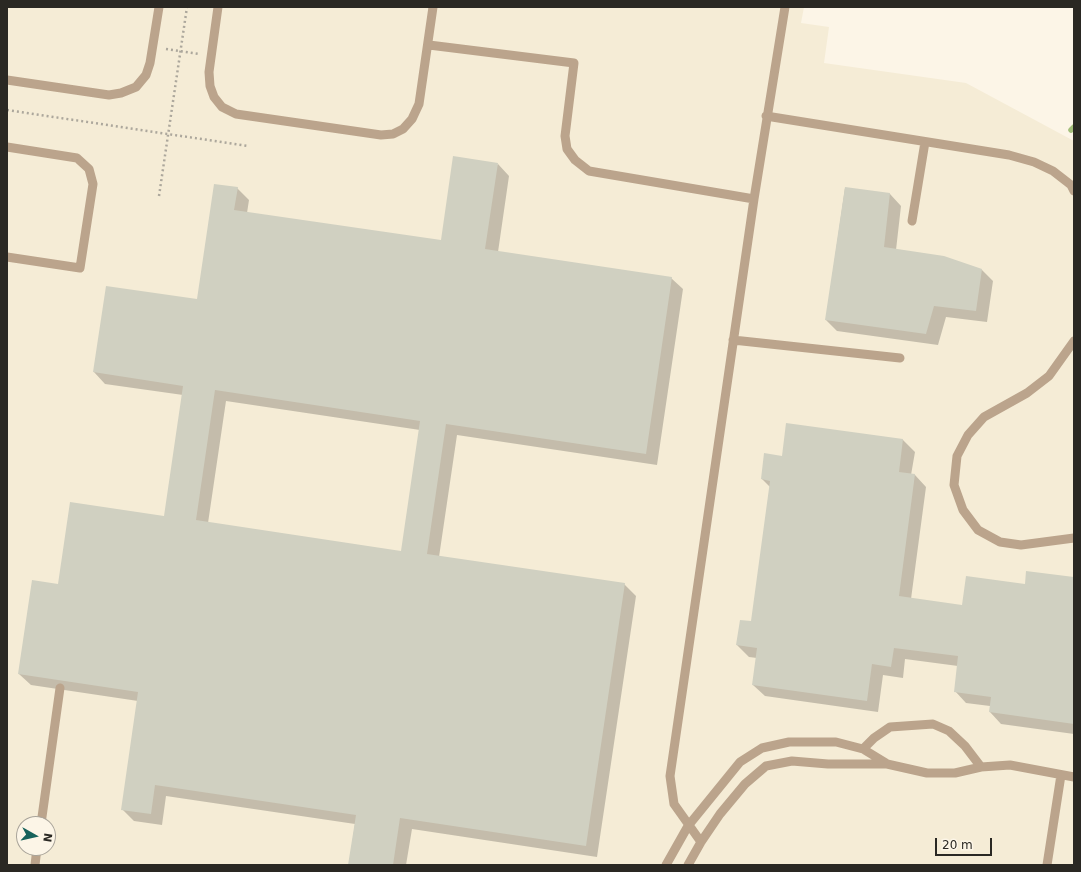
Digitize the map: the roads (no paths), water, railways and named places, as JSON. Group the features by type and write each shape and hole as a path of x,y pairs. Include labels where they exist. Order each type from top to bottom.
{"lane":[{"path":"7,80 109,95 121,93 136,87 146,76 153,46 159,7"},
{"path":"218,7 209,72 210,86 214,97 222,107 236,114 381,135 393,134 403,129 412,119 419,104 433,7"},
{"path":"701,842 688,826 674,804 670,776 766,116 785,7"},
{"path":"428,45 574,63 565,136 567,149 575,160 589,171 754,200"},
{"path":"766,116 1008,155 1034,162 1053,171 1071,185 1074,191"},
{"path":"912,221 925,142"},
{"path":"7,147 77,158 89,169 93,184 80,268 7,257"},
{"path":"733,340 900,358"},
{"path":"1074,341 1049,376 1027,392 984,417 968,435 957,456 954,485 963,510 978,530 1000,542 1021,545 1074,538"},
{"path":"42,816 60,688"},
{"path":"863,749 874,738 890,727 933,724 949,731 965,746 981,767"},
{"path":"666,865 688,826 740,762 762,748 789,742 836,742 863,749 887,764"},
{"path":"688,865 701,842 745,784 766,766 792,761 828,764 887,764 927,773 955,773 981,767 1010,765 1074,777"},
{"path":"1047,865 1061,775"}],"waterway":[{"path":"1071,130 1074,127"}]}
